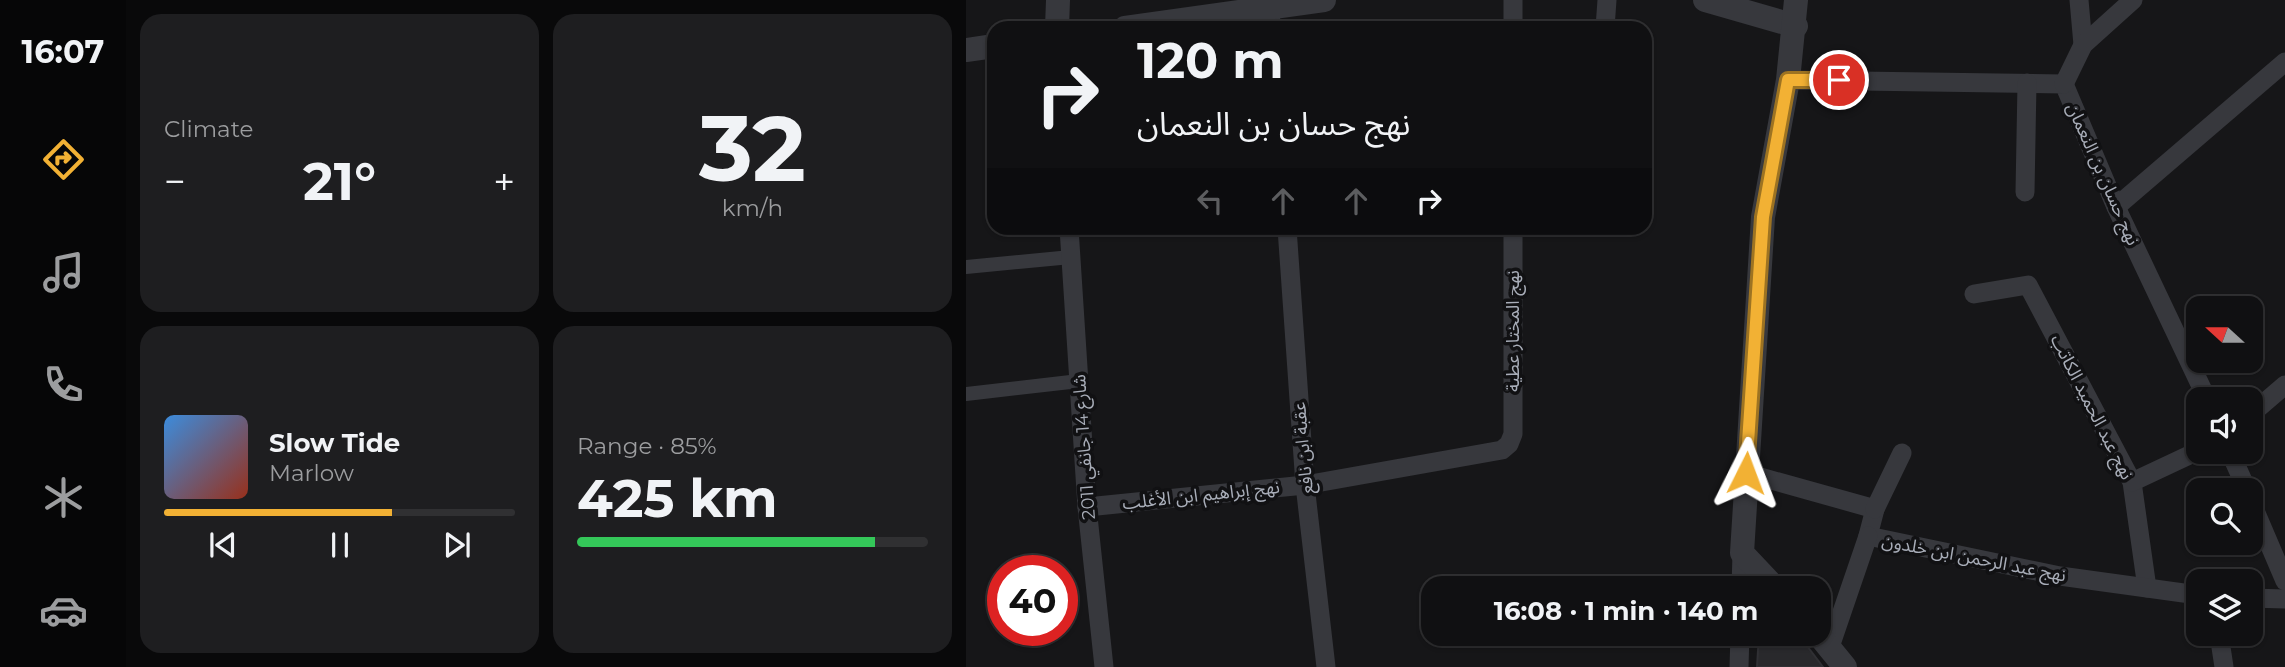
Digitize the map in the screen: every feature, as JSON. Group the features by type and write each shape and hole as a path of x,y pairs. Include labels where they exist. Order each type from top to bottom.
{"street":[{"path":"1056,21 1058,0"},
{"path":"1188,21 1270,12 1324,0"},
{"path":"1513,0 1513,21"},
{"path":"1606,21 1607,0"},
{"path":"1705,0 1796,26"},
{"path":"1741,576 1763,217 1788,80 1796,26 1796,0"},
{"path":"2079,0 2083,45"},
{"path":"2064,84 2083,45 2133,0"},
{"path":"966,50 987,47"},
{"path":"2116,207 2285,62"},
{"name":"نهج حسان بن النعمان","path":"1788,80 2064,84 2116,207 2201,387"},
{"path":"2025,192 2027,83"},
{"name":"شارع 14 جانفي 2011","path":"1069,235 1087,507 1104,667"},
{"name":"عقبة ابن نافع","path":"1287,235 1305,485 1326,667"},
{"name":"نهج المختار عطية","path":"1513,235 1513,434"},
{"path":"966,267 1071,257"},
{"name":"نهج عبد الحميد الكاتب","path":"1974,294 2028,285 2132,482 2147,588"},
{"path":"966,394 1079,381"},
{"path":"2263,404 2285,385"},
{"name":"نهج إبراهيم ابن الأغلب","path":"1087,507 1305,485 1484,456 1502,450 1513,434"},
{"path":"1875,509 1902,453"},
{"path":"2132,482 2186,457"},
{"name":"نهج عبد الرحمن ابن خلدون","path":"1746,473 1875,509 1868,536 2060,576 2186,593"},
{"path":"2263,529 2285,581"},
{"path":"1831,623 1868,536"},
{"path":"1742,553 1764,576"},
{"path":"2263,598 2285,599"},
{"path":"1739,667 1740,646"},
{"path":"1829,646 1845,667"},
{"path":"2221,646 2224,667"}],"building":[{"path":"1758,646 1807,646 1823,667 1757,667"}],"route":[{"path":"1746,473 1763,217 1772,155 1788,80 1839,80"}]}
